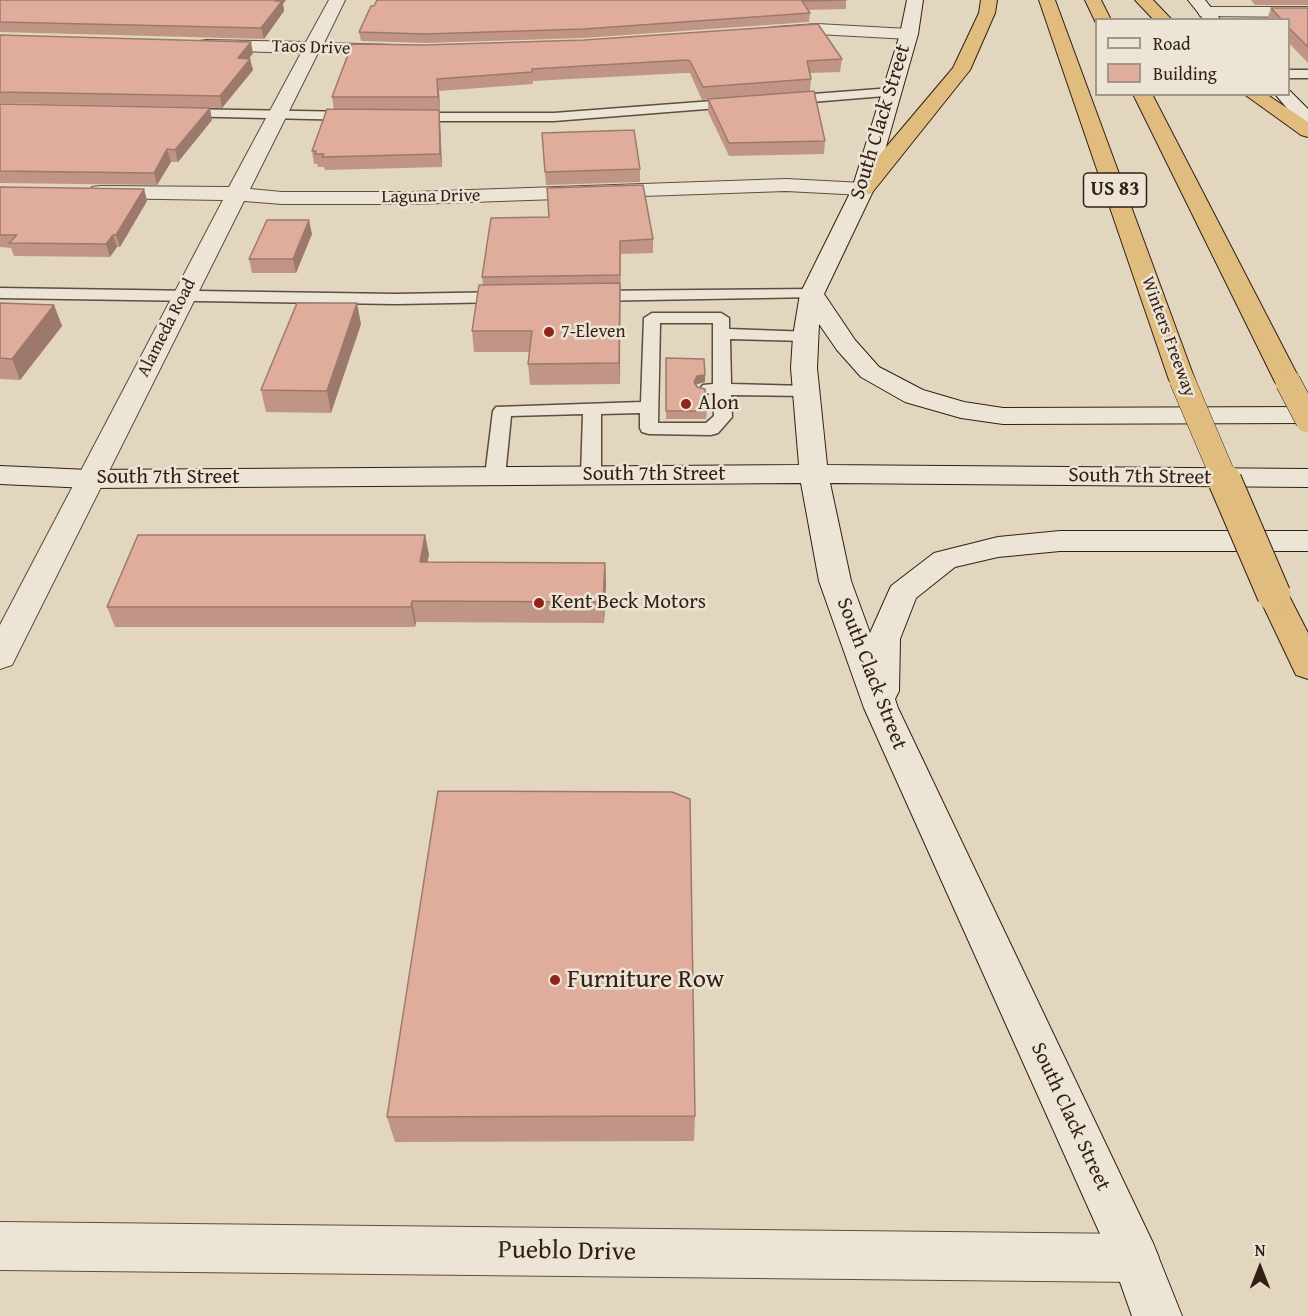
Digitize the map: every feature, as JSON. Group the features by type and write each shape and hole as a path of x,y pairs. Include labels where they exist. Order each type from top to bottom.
{"highway":[{"path":"863,189 961,70 987,13 989,0"},
{"name":"Winters Freeway","path":"1047,0 1182,380 1274,595 1308,667"},
{"path":"1094,0 1102,18"},
{"path":"1143,0 1162,18"},
{"name":"US 83","path":"1143,96 1308,420"},
{"path":"1256,96 1308,130"}],"main road":[{"name":"Alameda Road","path":"1,654 337,0"},
{"name":"South Clack Street","path":"915,0 909,34 863,189 812,294 805,336 806,391 814,474 836,581 881,708 1135,1258 1157,1316"},
{"path":"1205,10 1308,12"},
{"path":"758,33 817,29 909,34"},
{"name":"Taos Drive","path":"185,44 415,50"},
{"path":"1286,96 1308,121"},
{"name":"Laguna Drive","path":"82,192 236,194 282,198 414,198 786,185 863,189"},
{"path":"812,294 846,345 870,372 914,396 961,410 1003,416 1308,415"},
{"name":"South 7th Street","path":"0,475 89,479 814,474 1308,478"},
{"path":"881,708 884,639 902,593 945,560 998,547 1060,541 1308,541"},
{"name":"Pueblo Drive","path":"0,1246 1135,1258"}],"lane":[{"path":"1290,74 1308,74"},
{"path":"773,101 892,92"},
{"path":"391,117 554,117 749,103"},
{"path":"162,113 368,116"},
{"path":"0,293 396,299 525,297"},
{"path":"571,296 812,294"},
{"path":"676,295 679,318"},
{"path":"652,318 721,318 721,334 714,389 723,417 711,429 649,428 655,395 652,318"},
{"path":"721,334 805,336"},
{"path":"714,389 806,391"},
{"path":"495,476 502,411 592,408 655,395"},
{"path":"591,475 592,408"}],"building":[{"path":"0,0 282,1 261,28 0,22"},
{"path":"377,0 846,0 802,1 810,13 584,29 425,34 359,32 371,6 374,6"},
{"path":"1271,8 1308,8 1308,47 1290,29 1290,18 1280,18"},
{"path":"818,24 842,59 807,61 811,79 703,87 690,61 686,60 532,69 532,72 437,79 438,97 332,97 352,44 425,45 584,40"},
{"path":"0,35 251,42 238,58 250,59 220,96 0,92"},
{"path":"814,91 825,141 729,143 708,99"},
{"path":"0,104 210,108 175,150 167,149 154,173 0,171"},
{"path":"327,109 439,110 440,154 322,157 324,154 315,154 316,151 312,151"},
{"path":"634,130 640,169 545,172 542,133"},
{"path":"643,185 653,239 620,241 620,275 482,277 491,218 549,217 547,188"},
{"path":"0,187 144,189 116,235 113,235 106,244 9,243 17,235 0,235"},
{"path":"267,220 309,220 293,259 249,259"},
{"path":"620,283 619,363 528,364 532,331 472,331 479,285"},
{"path":"0,303 54,305 12,359 0,358"},
{"path":"297,303 357,303 327,391 261,390"},
{"name":"Alon","path":"666,358 704,359 705,375 697,376 694,382 697,387 705,389 707,411 666,411"},
{"path":"138,535 425,535 420,562 605,563 603,602 412,601 411,607 107,607"},
{"name":"Furniture Row","path":"438,791 672,792 690,799 695,1116 387,1117"}],"place":[{"name":"7-Eleven","path":"549,332"},
{"name":"Alon","path":"686,404"},
{"name":"Kent Beck Motors","path":"539,603"},
{"name":"Furniture Row","path":"555,980"}]}
